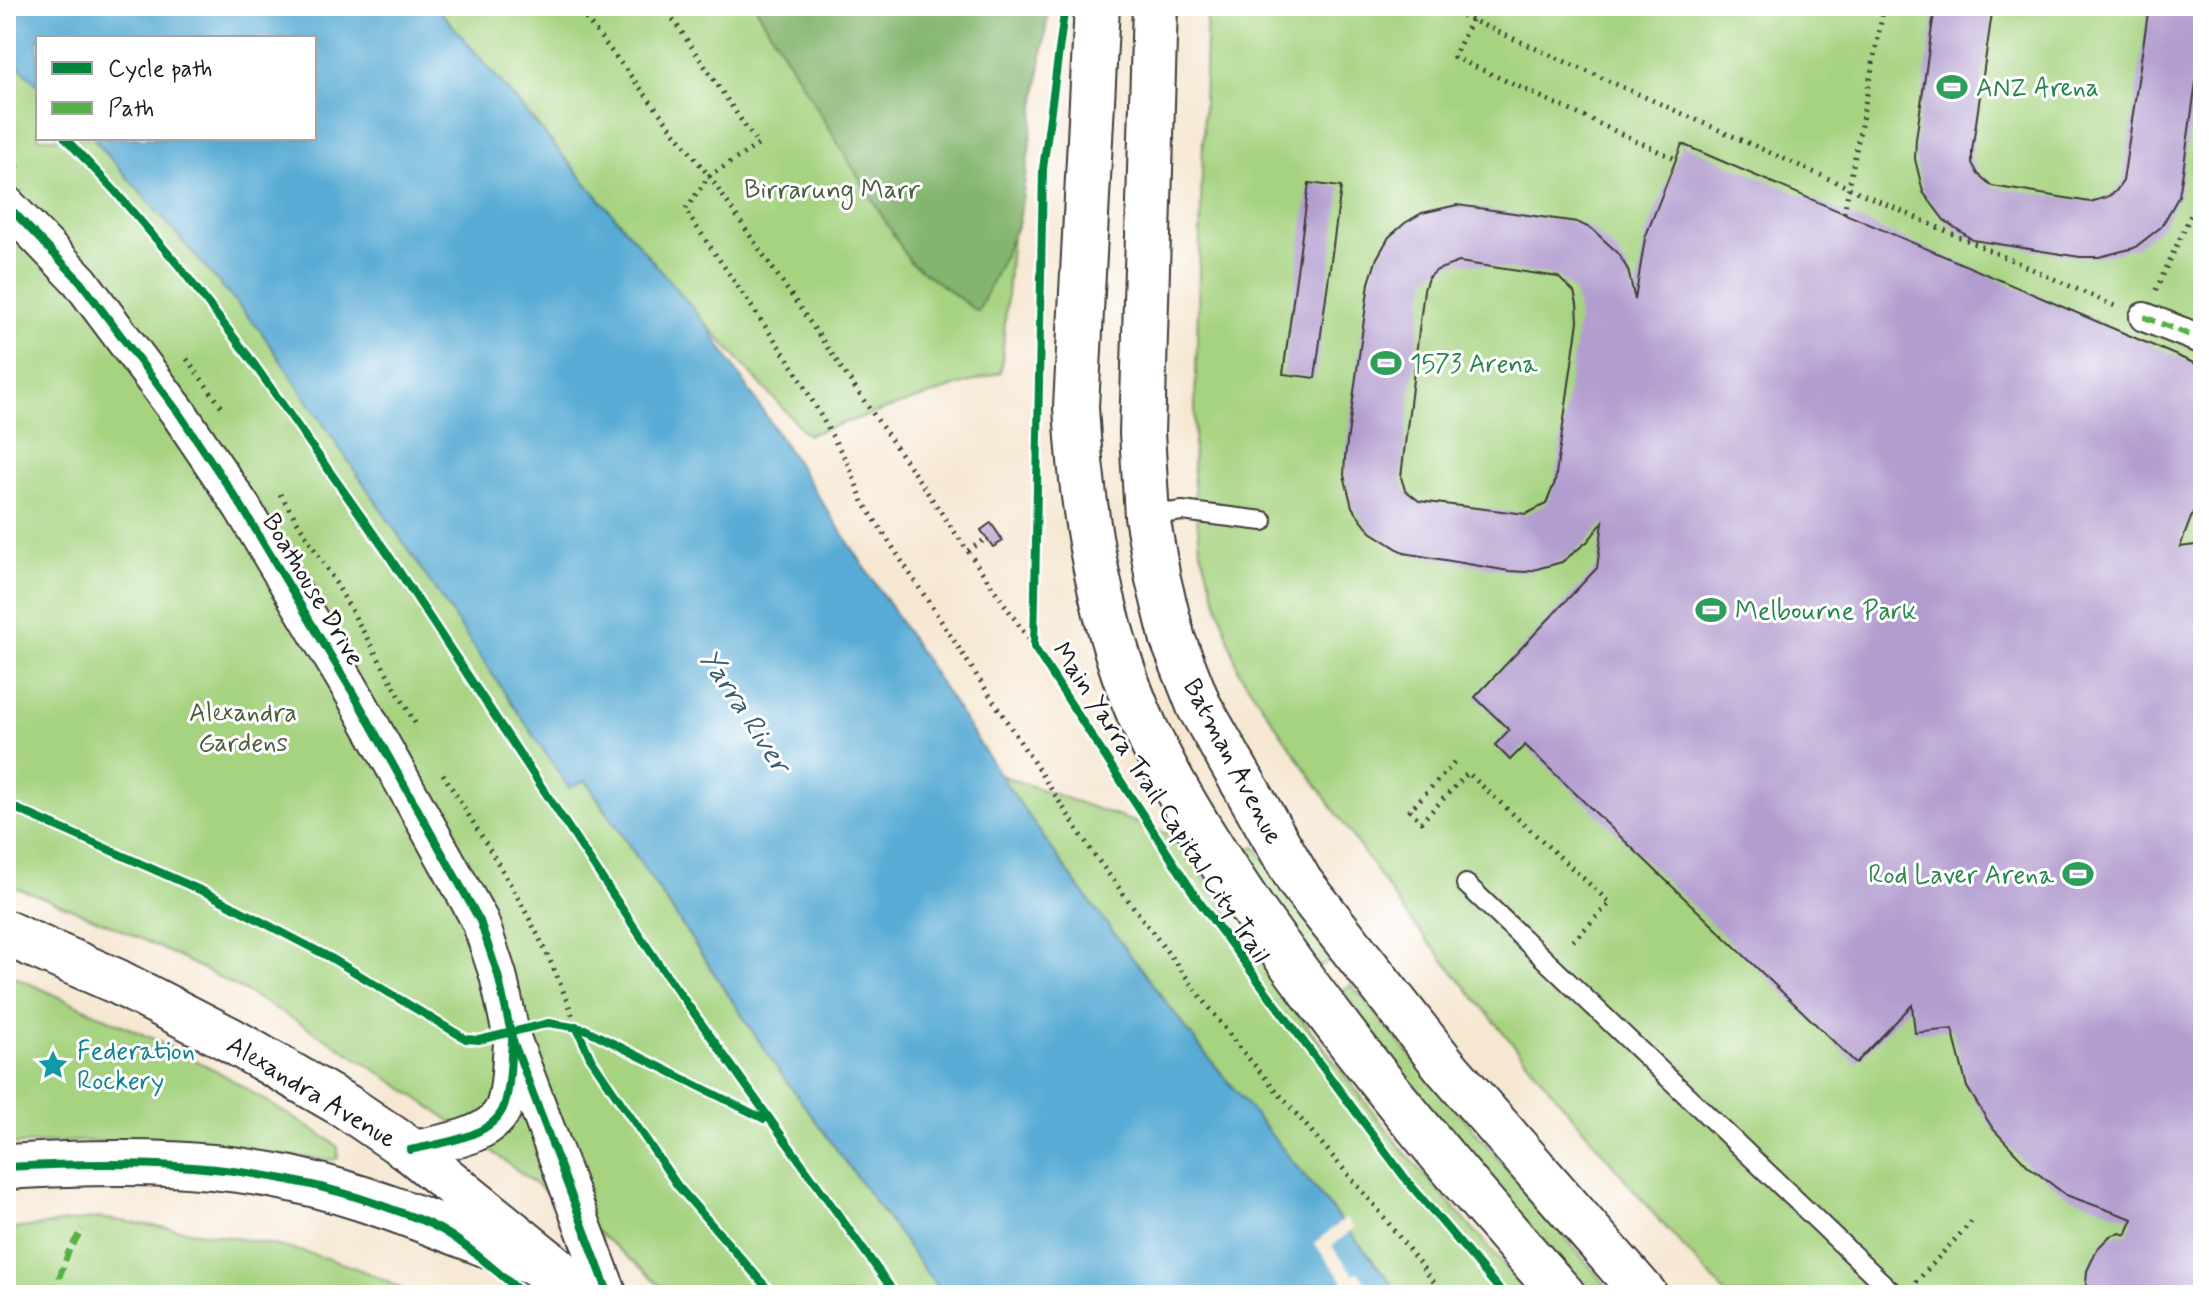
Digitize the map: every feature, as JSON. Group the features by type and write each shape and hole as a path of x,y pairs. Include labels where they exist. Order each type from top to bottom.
{"main road":[{"path":"1097,6 1076,407 1087,525 1106,617 1127,684 1159,753 1226,871 1302,981 1424,1133 1563,1295"},
{"name":"Batman Avenue","path":"1155,6 1142,433 1147,516 1173,640 1199,706 1300,882 1445,1066 1645,1295"},
{"path":"1087,525 1147,516"},
{"name":"Alexandra Avenue","path":"6,933 118,982 229,1039 347,1107 410,1150 577,1285"},
{"path":"6,1167 78,1163 172,1164 288,1179 381,1206 577,1285"}],"street":[{"name":"Boathouse Drive","path":"6,204 80,281 178,412 242,507 353,693 480,921 498,975 512,1035 609,1295"},
{"path":"2144,317 2203,340"},
{"name":"Boathouse Drive","path":"410,1150 472,1134 496,1120 506,1099 512,1035"}],"lane":[{"path":"1147,516 1182,511 1263,521"},
{"path":"1466,884 1895,1295"}],"path":[{"path":"576,6 709,176 1034,647"},
{"path":"664,6 758,145 709,176 685,210 794,368 849,466 863,502 1095,856 1239,1047 1376,1207 1444,1295"},
{"path":"1440,6 2093,299 2144,317 2203,189"},
{"path":"1844,213 1884,6"},
{"path":"1471,20 1454,57 1676,159"},
{"path":"968,551 987,538"},
{"path":"1454,763 1410,810 1421,822 1468,773 1610,903 1550,964"},
{"path":"512,1035 549,1023 580,1031"},
{"path":"1906,1272 1917,1282 1972,1221"},
{"path":"879,1272 896,1295"},
{"path":"874,1295 888,1284"}],"green space":[{"name":"Birrarung Marr","path":"436,6 1030,6 1001,372 807,435 706,324"},
{"path":"755,6 1049,6 1019,222 978,312 910,262"},
{"name":"Melbourne Park","path":"1207,6 2203,6 2203,1295 1727,1295 1653,1213 1407,916 1239,672 1200,548 1193,475"},
{"name":"Alexandra Gardens","path":"6,54 36,83 36,140 95,140 260,330 569,787 585,780 777,1068 943,1295 670,1295 619,1250 530,1180 407,1091 344,1050 280,1011 146,941 6,884"},
{"path":"1000,775 1177,837 1285,997 1400,1147 1531,1295 1401,1295 1204,1052 1075,882"},
{"path":"1255,846 1333,958 1318,968 1258,879 1247,850"},
{"path":"6,973 217,1071 328,1139 338,1147 338,1158 332,1160 173,1143 81,1141 6,1145"},
{"path":"1351,985 1614,1295 1589,1295 1562,1264 1338,993"},
{"path":"100,1218 220,1235 302,1252 378,1277 412,1295 6,1295 6,1230"}],"water":[{"name":"Yarra River","path":"6,6 436,6 706,324 1000,775 1075,882 1204,1052 1401,1295 943,1295 777,1068 586,780 569,788 260,330 95,140 316,140 316,36 36,36 36,83 6,54"}],"pier":[{"path":"1346,1218 1354,1228 1332,1246 1353,1274 1358,1272 1375,1295 1347,1295 1339,1285 1343,1281 1314,1243"}],"building":[{"name":"ANZ Arena","path":"1935,6 1993,6 1972,151 1972,163 1978,174 1992,186 2090,202 2107,197 2123,181 2149,6 2203,6 2203,35 2179,196 2161,227 2134,248 2099,257 2080,257 1973,240 1944,220 1923,192 1915,159"},
{"path":"1682,144 2203,367 2203,486 2180,547 2203,544 2203,1295 2085,1295 2087,1271 2097,1249 2110,1236 2126,1235 2133,1219 2066,1195 2028,1166 1993,1129 1967,1087 1952,1029 1915,1033 1912,1005 1856,1063 1525,745 1510,760 1495,745 1509,730 1475,697 1597,568 1603,522 1588,541 1562,562 1526,572 1509,571 1404,553 1371,532 1352,507 1344,475 1345,457 1369,283 1377,258 1389,237 1422,213 1457,205 1577,222 1592,229 1618,253 1628,270 1635,300 1645,238","holes":["1459,262 1558,277 1574,292 1578,321 1555,482 1546,504 1526,514 1419,501 1405,490 1401,477 1428,278 1437,270"]},
{"path":"1309,183 1341,187 1315,378 1283,374"},
{"path":"991,523 1003,541 993,547 981,530"}],"marked path":[{"path":"2144,317 2203,340"},
{"path":"53,1295 68,1253 82,1229"}],"cycle path":[{"name":"Main Yarra Trail Capital City Trail","path":"1065,6 1043,169 1034,647 1198,900 1408,1182 1504,1295"},
{"path":"67,140 179,266 249,357 385,550 658,963 896,1295"},
{"path":"6,204 80,281 178,412 242,507 353,693 480,921 498,975 512,1038 609,1295"},
{"path":"6,804 209,894 331,958 466,1039 479,1040 549,1023 585,1029 764,1119"},
{"path":"576,1026 590,1057 677,1185 773,1295"},
{"path":"410,1150 464,1137 498,1117 508,1090 512,1042"},
{"path":"6,1167 100,1164 193,1167 285,1179 330,1189 407,1214 438,1228 471,1250 525,1295"}],"place":[{"name":"ANZ Arena","path":"1952,87"},
{"name":"1573 Arena","path":"1386,363"},
{"name":"Melbourne Park","path":"1711,610"},
{"name":"Rod Laver Arena","path":"2078,874"},
{"name":"Federation Rockery","path":"53,1065"}]}
